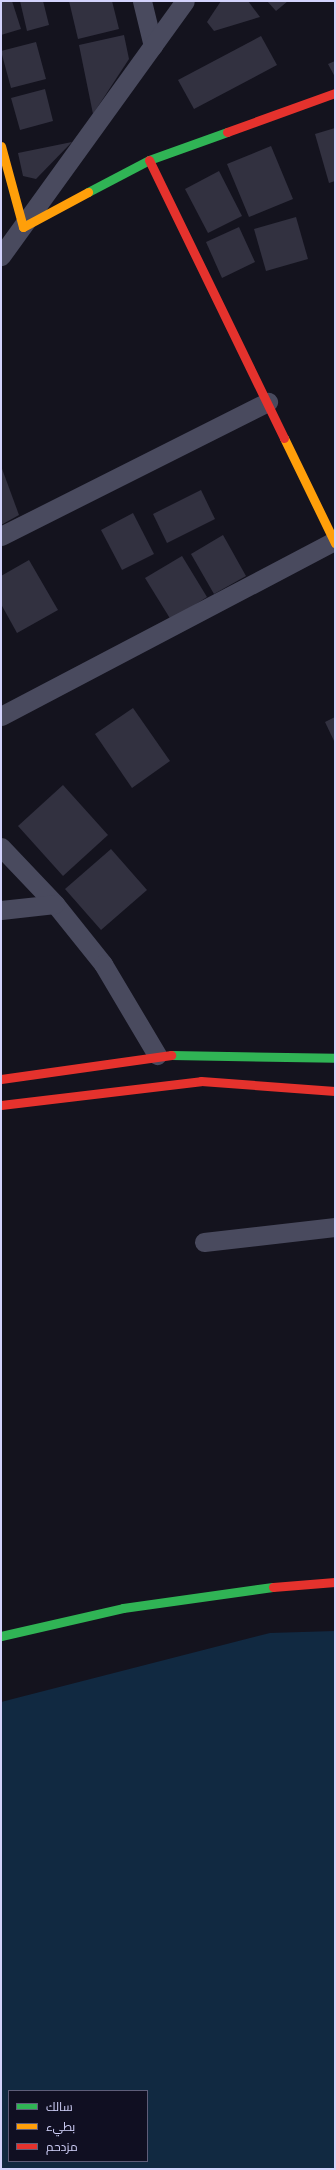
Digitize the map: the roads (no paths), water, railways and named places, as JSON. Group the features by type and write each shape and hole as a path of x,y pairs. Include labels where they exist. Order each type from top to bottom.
{"street":[{"path":"142,1 153,46"},
{"path":"1,256 186,1"},
{"path":"23,227 149,160 335,93"},
{"path":"1,146 6,188 23,227"},
{"path":"1,716 335,541 149,160"},
{"path":"1,536 268,402"},
{"path":"1,848 55,904 103,964 157,1055"},
{"path":"1,910 55,904"},
{"path":"1,1079 157,1055 335,1058 334,1071"},
{"path":"335,1078 335,1084"},
{"path":"1,1105 201,1081 335,1091"},
{"path":"204,1242 335,1227"},
{"path":"1,1636 123,1608 242,1589 335,1582"}],"water":[{"path":"335,1631 335,2169 1,2169 1,1702 270,1633"}]}
